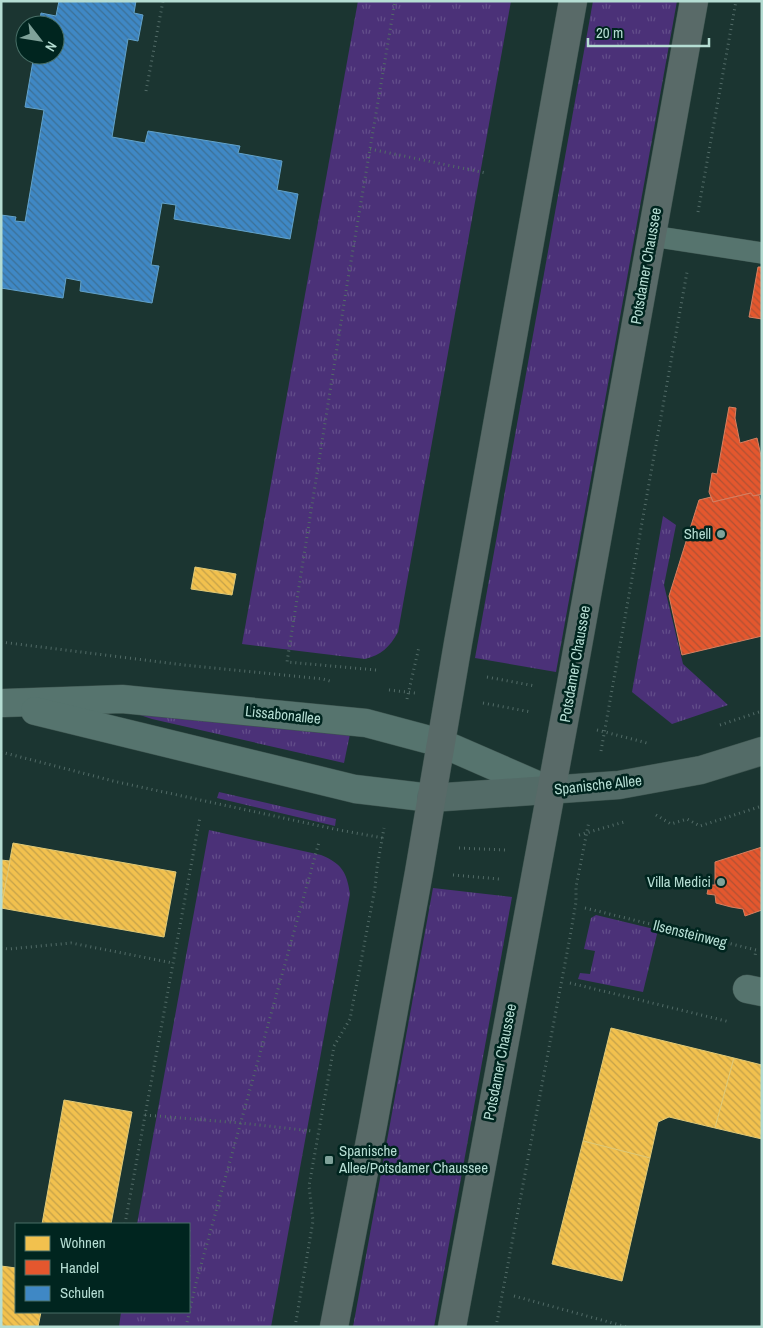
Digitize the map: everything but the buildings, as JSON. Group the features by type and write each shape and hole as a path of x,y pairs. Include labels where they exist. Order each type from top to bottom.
{"main road":[{"path":"334,1327 373,1125 573,1"},
{"name":"Potsdamer Chaussee","path":"452,1327 694,1"},
{"name":"Spanische Allee","path":"431,798 620,785 701,770 762,751"}],"street":[{"name":"Lissabonallee","path":"2,703 122,698 366,723 441,743 551,790"},
{"name":"Lissabonallee","path":"2,703 354,789 431,798"}],"lane":[{"path":"652,236 762,253"}],"path":[{"path":"146,91 163,1"},
{"path":"376,670 287,662 346,291 395,1"},
{"path":"614,683 736,1"},
{"path":"370,149 486,173"},
{"path":"1,642 194,666 323,679 336,684"},
{"path":"480,676 544,688"},
{"path":"476,702 539,714"},
{"path":"1,752 113,781 334,829"},
{"path":"652,813 671,824 687,819 700,826 762,806"},
{"path":"125,1223 200,817"},
{"path":"190,1309 320,842"},
{"path":"458,848 512,850"},
{"path":"446,874 505,880"},
{"path":"295,1327 314,1221 309,1186 334,1046 350,1019 375,888"},
{"path":"496,1327 576,902"},
{"name":"Ilsensteinweg","path":"570,983 738,1024 754,990 756,950 585,908"},
{"path":"1,948 71,943 173,963"},
{"path":"145,1115 312,1131"},
{"path":"514,1296 627,1327"},
{"path":"186,1327 189,1313"}],"green space":[{"path":"358,1 511,1 398,632 384,650 365,659 242,644"},
{"path":"593,1 677,1 556,672 475,658"},
{"path":"663,516 676,525 664,585 683,664 728,705 672,724 632,692"},
{"path":"137,714 350,734 344,763"},
{"path":"219,792 336,819 335,826 217,798"},
{"path":"209,830 321,855 334,861 345,874 350,894 271,1327 119,1327 121,1313 190,1313 190,1223 137,1223"},
{"path":"433,888 512,897 434,1327 353,1327"},
{"path":"596,915 658,930 643,992 578,979 580,973 590,974 595,951 584,949 591,918"}],"place":[{"name":"Shell","path":"721,534"},
{"name":"Villa Medici","path":"721,882"},
{"name":"Spanische Allee/Potsdamer Chaussee","path":"329,1160"}]}
